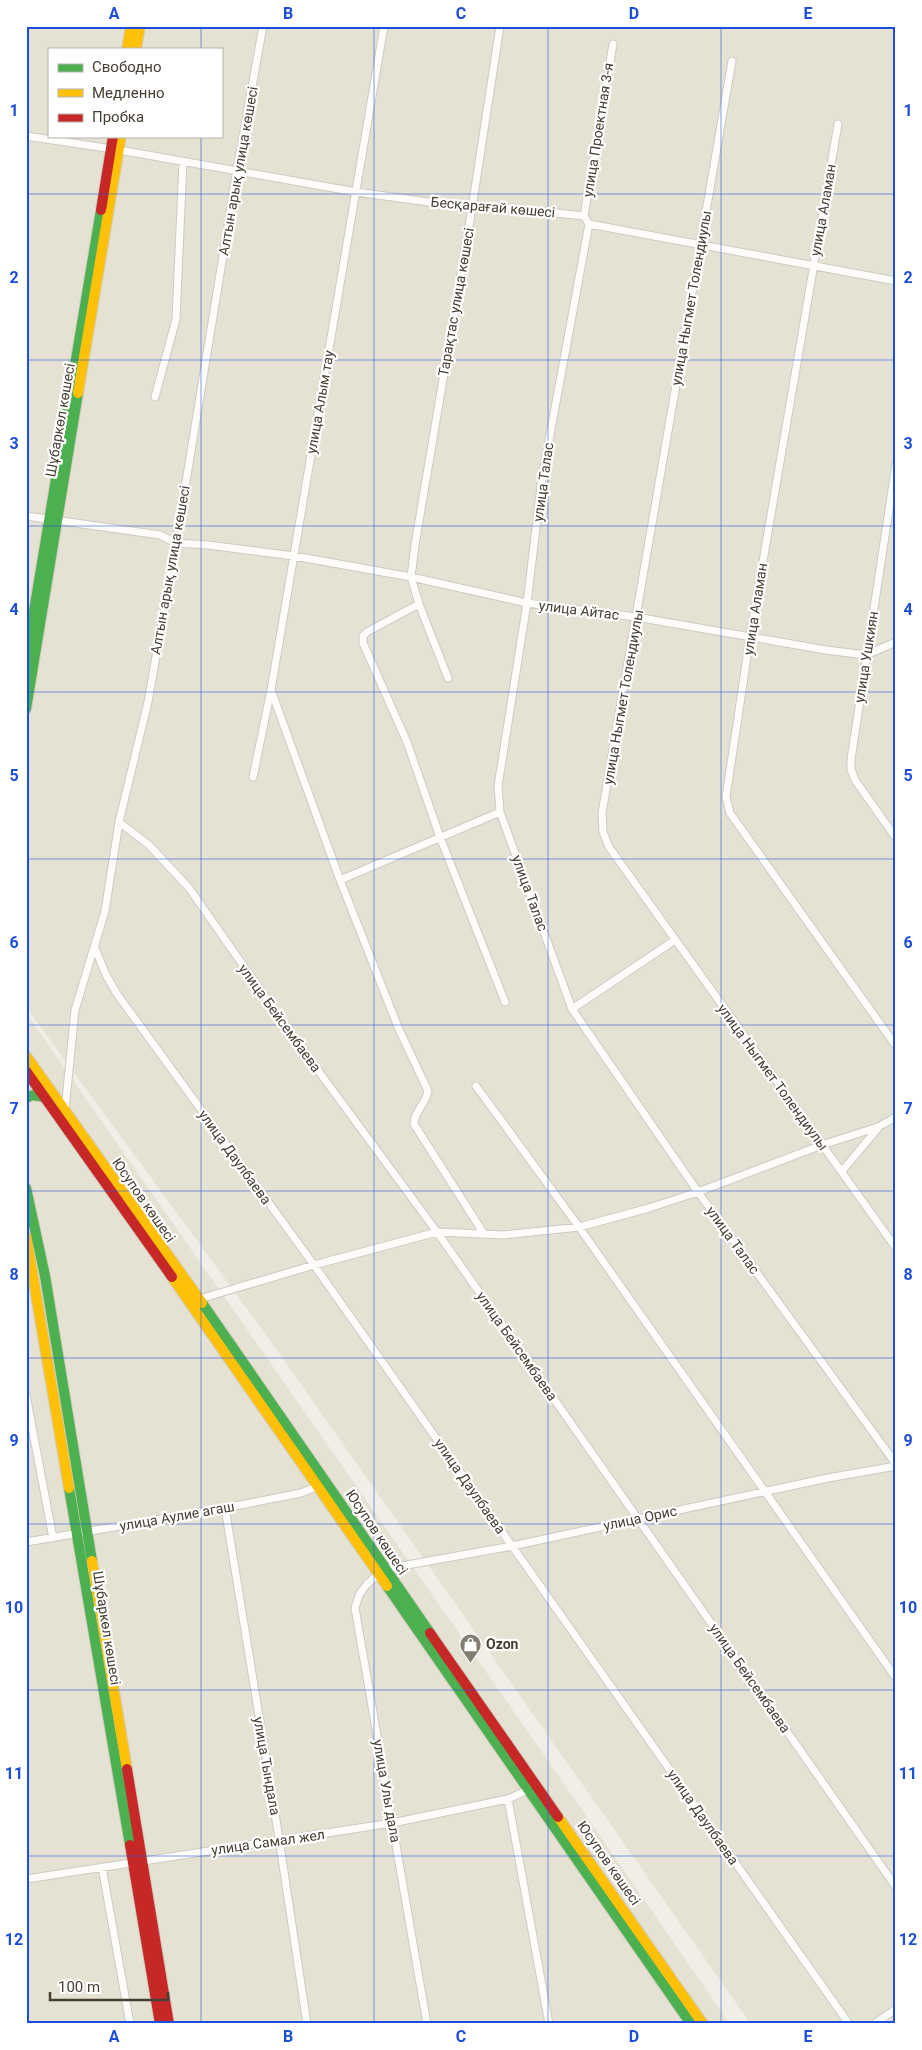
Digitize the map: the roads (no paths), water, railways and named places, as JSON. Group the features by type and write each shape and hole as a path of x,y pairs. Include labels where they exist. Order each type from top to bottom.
{"street":[{"path":"127,48 131,26"},
{"path":"136,48 140,26"},
{"name":"Алтын арық улица көшесі","path":"65,1110 75,1010 105,911 120,822 148,702 263,26"},
{"name":"улица Алым тау","path":"253,777 271,690 384,26"},
{"name":"Тарақтас улица көшесі","path":"411,577 500,26"},
{"name":"улица Проектная 3-я","path":"584,216 613,44"},
{"name":"улица Ныгмет Толендиулы","path":"732,61 602,813 603,832 609,847 896,1248"},
{"name":"улица Аламан","path":"838,124 750,637 726,797 730,813 896,1046"},
{"name":"Бесқарағай көшесі","path":"26,136 115,149 356,192 472,208 510,208 584,216"},
{"name":"Шұбаркөл көшесі","path":"26,709 54,520 115,149 113,138"},
{"name":"Шұбаркөл көшесі","path":"115,149 121,138"},
{"path":"155,397 176,319 183,162"},
{"path":"584,216 588,224 896,281"},
{"name":"улица Талас","path":"588,224 542,478 527,604 498,786 500,812 572,1009 698,1192 896,1465"},
{"name":"улица Ушкиян","path":"896,464 851,758 851,769 856,780 896,838"},
{"path":"26,516 160,535 176,544"},
{"name":"Шұбаркөл көшесі","path":"26,659 54,520"},
{"name":"улица Айтас","path":"176,544 208,545 294,556 411,577 527,604 636,617 866,655"},
{"path":"411,577 419,604 448,678"},
{"path":"419,604 367,632 363,636 363,643 407,742 440,837 506,1002"},
{"path":"866,655 896,642"},
{"path":"271,690 340,880 398,1026 428,1092 427,1097 414,1116 414,1124 484,1234"},
{"path":"340,880 500,812"},
{"name":"улица Бейсембаева","path":"120,822 150,845 189,888 289,1032 437,1232 896,1887"},
{"path":"572,1009 675,940"},
{"name":"улица Даулбаева","path":"94,948 117,994 314,1265 849,2024"},
{"name":"Юсупов көшесі","path":"26,1056 533,1787 704,2024"},
{"name":"Юсупов көшесі","path":"26,1071 195,1301"},
{"path":"476,1086 579,1227 896,1678"},
{"path":"26,1098 33,1096 45,1097"},
{"path":"195,1301 314,1265 437,1232 504,1235 579,1227 649,1208 698,1192 822,1145 878,1127 896,1116"},
{"path":"842,1171 878,1127"},
{"name":"Шұбаркөл көшесі","path":"26,1188 30,1223 44,1276 82,1533 137,1862 160,2024"},
{"name":"Шұбаркөл көшесі","path":"26,1236 82,1533"},
{"path":"26,1395 53,1538"},
{"name":"улица Орис","path":"382,1571 512,1546 896,1465"},
{"name":"улица Аулие агаш","path":"26,1542 301,1493 322,1484"},
{"name":"улица Тындала","path":"224,1508 280,1842 308,2024"},
{"name":"улица Улы дала","path":"382,1571 359,1595 355,1608 427,2024"},
{"name":"Юсупов көшесі","path":"533,1787 691,2024"},
{"name":"улица Самал жел","path":"26,1879 280,1842 392,1823 508,1799 533,1787"},
{"path":"508,1799 549,2024"},
{"name":"Шұбаркөл көшесі","path":"137,1862 169,2024"},
{"path":"102,1867 130,2024"},
{"path":"874,2024 896,2009"}],"place":[{"name":"Ozon","path":"470,1663"}]}
